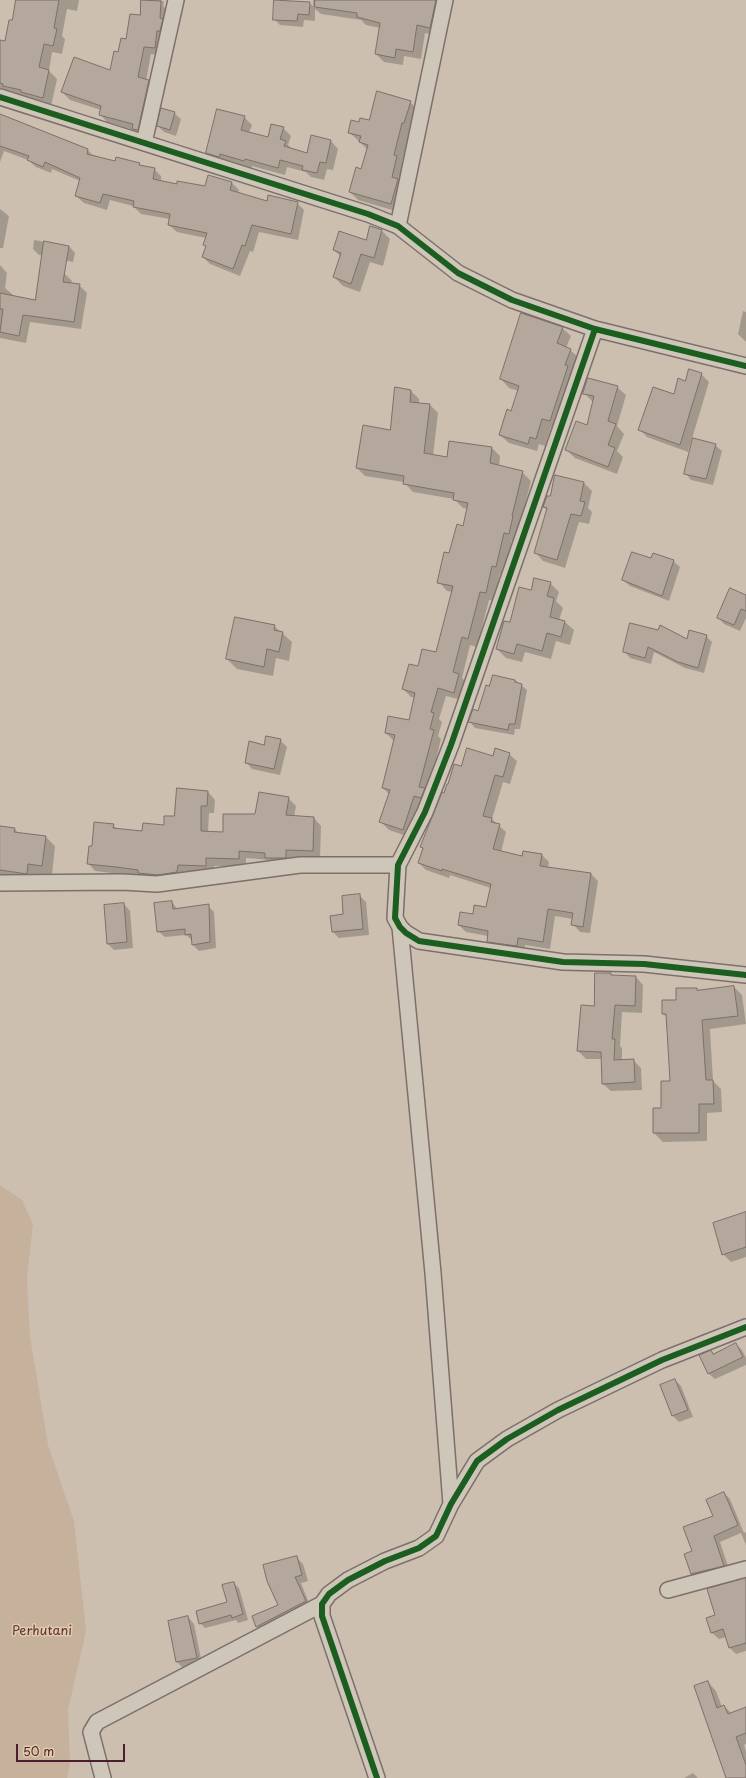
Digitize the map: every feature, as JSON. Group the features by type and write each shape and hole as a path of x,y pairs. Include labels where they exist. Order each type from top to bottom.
{"street":[{"path":"144,143 176,0"},
{"path":"398,226 446,0"},
{"path":"0,97 368,214 398,226 458,273 512,300 595,328 746,366"},
{"path":"451,1504 433,1273 400,927 395,918 398,865 425,812 451,745 595,328"},
{"path":"0,884 122,882 157,884 300,865 398,865"},
{"path":"400,927 419,941 484,952 563,962 644,964 746,975"},
{"path":"103,1778 91,1732 97,1722 322,1604 329,1594 348,1580 385,1561 419,1548 436,1536 451,1504 477,1461 507,1439 558,1410 662,1360 746,1327"},
{"path":"668,1590 746,1569"},
{"path":"322,1604 322,1616 378,1778"}],"green space":[{"name":"Perhutani","path":"0,1185 22,1200 33,1224 27,1278 30,1337 48,1445 74,1521 86,1631 68,1710 70,1764 67,1778 0,1778"}],"building":[{"path":"16,0 59,0 54,28 57,29 53,46 44,44 39,67 49,70 43,98 21,92 21,90 3,86 3,84 0,83 0,40 5,41 9,20 12,20"},
{"path":"141,0 161,1 160,18 163,19 160,31 157,31 155,48 144,47 138,77 149,80 138,130 132,129 133,124 99,115 101,106 61,92 74,57 110,70 114,51 118,52 121,38 126,39 130,14 140,15"},
{"path":"274,0 310,2 309,15 298,14 297,21 273,20"},
{"path":"315,0 436,0 430,28 417,25 413,52 396,49 395,58 375,54 380,23 357,17 357,13 315,7"},
{"path":"377,91 411,101 404,123 402,123 394,155 397,156 392,177 398,179 391,204 349,192 356,167 361,169 368,145 359,142 361,136 348,133 351,120 359,122 360,118 369,120"},
{"path":"161,108 175,112 170,130 157,126"},
{"path":"217,109 245,116 241,130 268,137 271,124 284,127 280,139 286,141 284,146 307,153 311,135 331,140 326,163 320,162 317,173 302,170 303,166 280,160 278,168 245,159 244,161 220,154 219,157 206,153"},
{"path":"0,114 88,149 87,154 115,161 116,157 140,163 139,165 155,168 153,179 177,184 177,181 205,186 208,175 232,182 230,190 267,201 268,195 298,202 291,234 252,225 245,246 242,245 233,269 202,257 206,246 203,245 207,233 168,225 170,214 133,207 134,201 103,194 100,203 75,196 80,178 45,162 43,167 27,160 29,156 0,146"},
{"path":"370,226 382,230 374,258 361,254 351,284 333,277 341,253 333,250 339,231 366,240"},
{"path":"44,241 69,246 63,282 80,284 74,322 23,315 19,336 0,332 3,309 0,309 0,293 35,300"},
{"path":"521,313 563,327 557,343 571,349 565,365 568,366 550,421 542,419 536,439 530,437 528,444 499,435 507,409 511,411 519,386 500,379"},
{"path":"689,369 702,373 680,445 638,430 653,387 674,394 678,378 685,381"},
{"path":"588,378 618,386 608,421 616,424 608,445 615,448 608,467 565,450 576,421 587,425 594,396 583,394"},
{"path":"395,387 411,390 410,402 430,404 424,453 447,457 449,441 492,447 490,463 523,471 509,534 504,533 496,567 492,566 486,593 480,592 468,639 462,637 453,672 459,674 454,693 438,688 431,712 434,713 430,729 434,730 419,787 425,788 421,798 414,796 403,830 379,822 390,790 382,788 395,735 385,733 388,716 409,720 415,693 402,689 409,664 418,666 422,649 436,652 453,586 437,583 444,552 449,553 457,524 463,526 468,503 453,500 454,493 403,484 404,476 356,468 363,425 390,430"},
{"path":"693,438 716,444 706,479 684,474"},
{"path":"555,475 584,482 580,501 585,502 581,516 571,514 557,560 534,553 547,508 543,507 547,496 550,496"},
{"path":"632,552 651,558 653,553 674,560 662,596 622,580"},
{"path":"534,578 551,582 547,596 554,598 550,617 565,621 561,637 547,633 542,651 517,644 514,654 496,649 504,621 510,622 519,587 531,590"},
{"path":"730,588 746,595 746,611 741,609 734,625 717,618"},
{"path":"235,617 275,625 274,630 283,632 279,652 267,649 264,667 226,659"},
{"path":"630,623 658,630 660,625 687,639 689,630 707,635 698,668 678,662 648,647 645,658 623,652"},
{"path":"493,675 515,680 515,682 522,684 515,724 509,724 508,730 468,722 473,709 478,711 486,685 489,686"},
{"path":"266,736 281,739 274,769 245,763 249,741 264,745"},
{"path":"467,748 493,756 495,748 510,753 503,777 495,775 483,816 492,818 491,822 500,824 493,849 522,856 523,851 542,854 540,866 591,873 583,927 571,925 573,913 548,909 543,942 518,938 517,946 487,942 488,931 458,925 460,912 473,914 474,905 486,907 491,884 418,863 423,848 420,847 442,792 444,793 448,784 454,764 461,766"},
{"path":"177,788 208,791 207,806 201,806 201,831 223,832 223,814 255,814 259,792 289,797 286,815 314,817 313,851 286,850 286,858 265,858 265,853 239,851 239,859 206,858 206,866 178,865 177,872 158,875 138,873 138,870 87,864 89,846 92,846 94,822 114,824 113,828 142,831 143,823 164,825 164,816 174,816"},
{"path":"0,826 15,828 14,832 46,836 42,866 28,864 27,874 0,870"},
{"path":"360,894 363,929 332,932 330,916 343,914 342,896"},
{"path":"172,901 173,909 209,904 210,942 192,945 191,934 185,935 185,929 157,932 154,903"},
{"path":"124,903 127,942 107,944 104,905"},
{"path":"595,973 636,976 635,1006 615,1005 612,1039 615,1039 614,1060 634,1059 635,1082 602,1084 601,1052 577,1051 581,1005 594,1006"},
{"path":"734,986 738,1016 702,1020 706,1080 713,1080 714,1104 699,1104 699,1133 653,1133 653,1108 661,1108 661,1081 670,1081 666,1014 662,1014 662,1000 676,1000 676,988 697,988 697,990"},
{"path":"746,1212 746,1247 722,1255 713,1223"},
{"path":"736,1343 743,1357 708,1374 699,1355 711,1350 713,1354"},
{"path":"675,1379 688,1410 672,1416 660,1385"},
{"path":"724,1492 738,1525 714,1536 724,1566 691,1574 684,1554 692,1551 683,1527 713,1516 706,1500"},
{"path":"297,1556 302,1575 295,1577 306,1601 256,1627 252,1616 278,1605 267,1581 263,1565"},
{"path":"746,1578 746,1643 729,1648 723,1629 711,1633 706,1618 715,1615 707,1589"},
{"path":"234,1582 243,1614 232,1618 231,1615 199,1624 196,1611 227,1602 222,1585"},
{"path":"188,1616 197,1658 176,1662 168,1621"},
{"path":"708,1681 717,1708 724,1705 728,1714 746,1707 746,1733 736,1737 746,1765 746,1778 726,1778 694,1686"}],"cycle path":[{"path":"0,97 368,214 398,226 458,273 512,300 595,329 746,366"},
{"path":"595,329 451,745 425,812 398,865 395,918 400,927 406,933 419,941 563,962 644,964 746,975"},
{"path":"377,1778 322,1616 322,1604 329,1594 348,1580 385,1561 419,1548 436,1536 451,1504 477,1461 507,1439 558,1410 662,1360 746,1327"}]}
